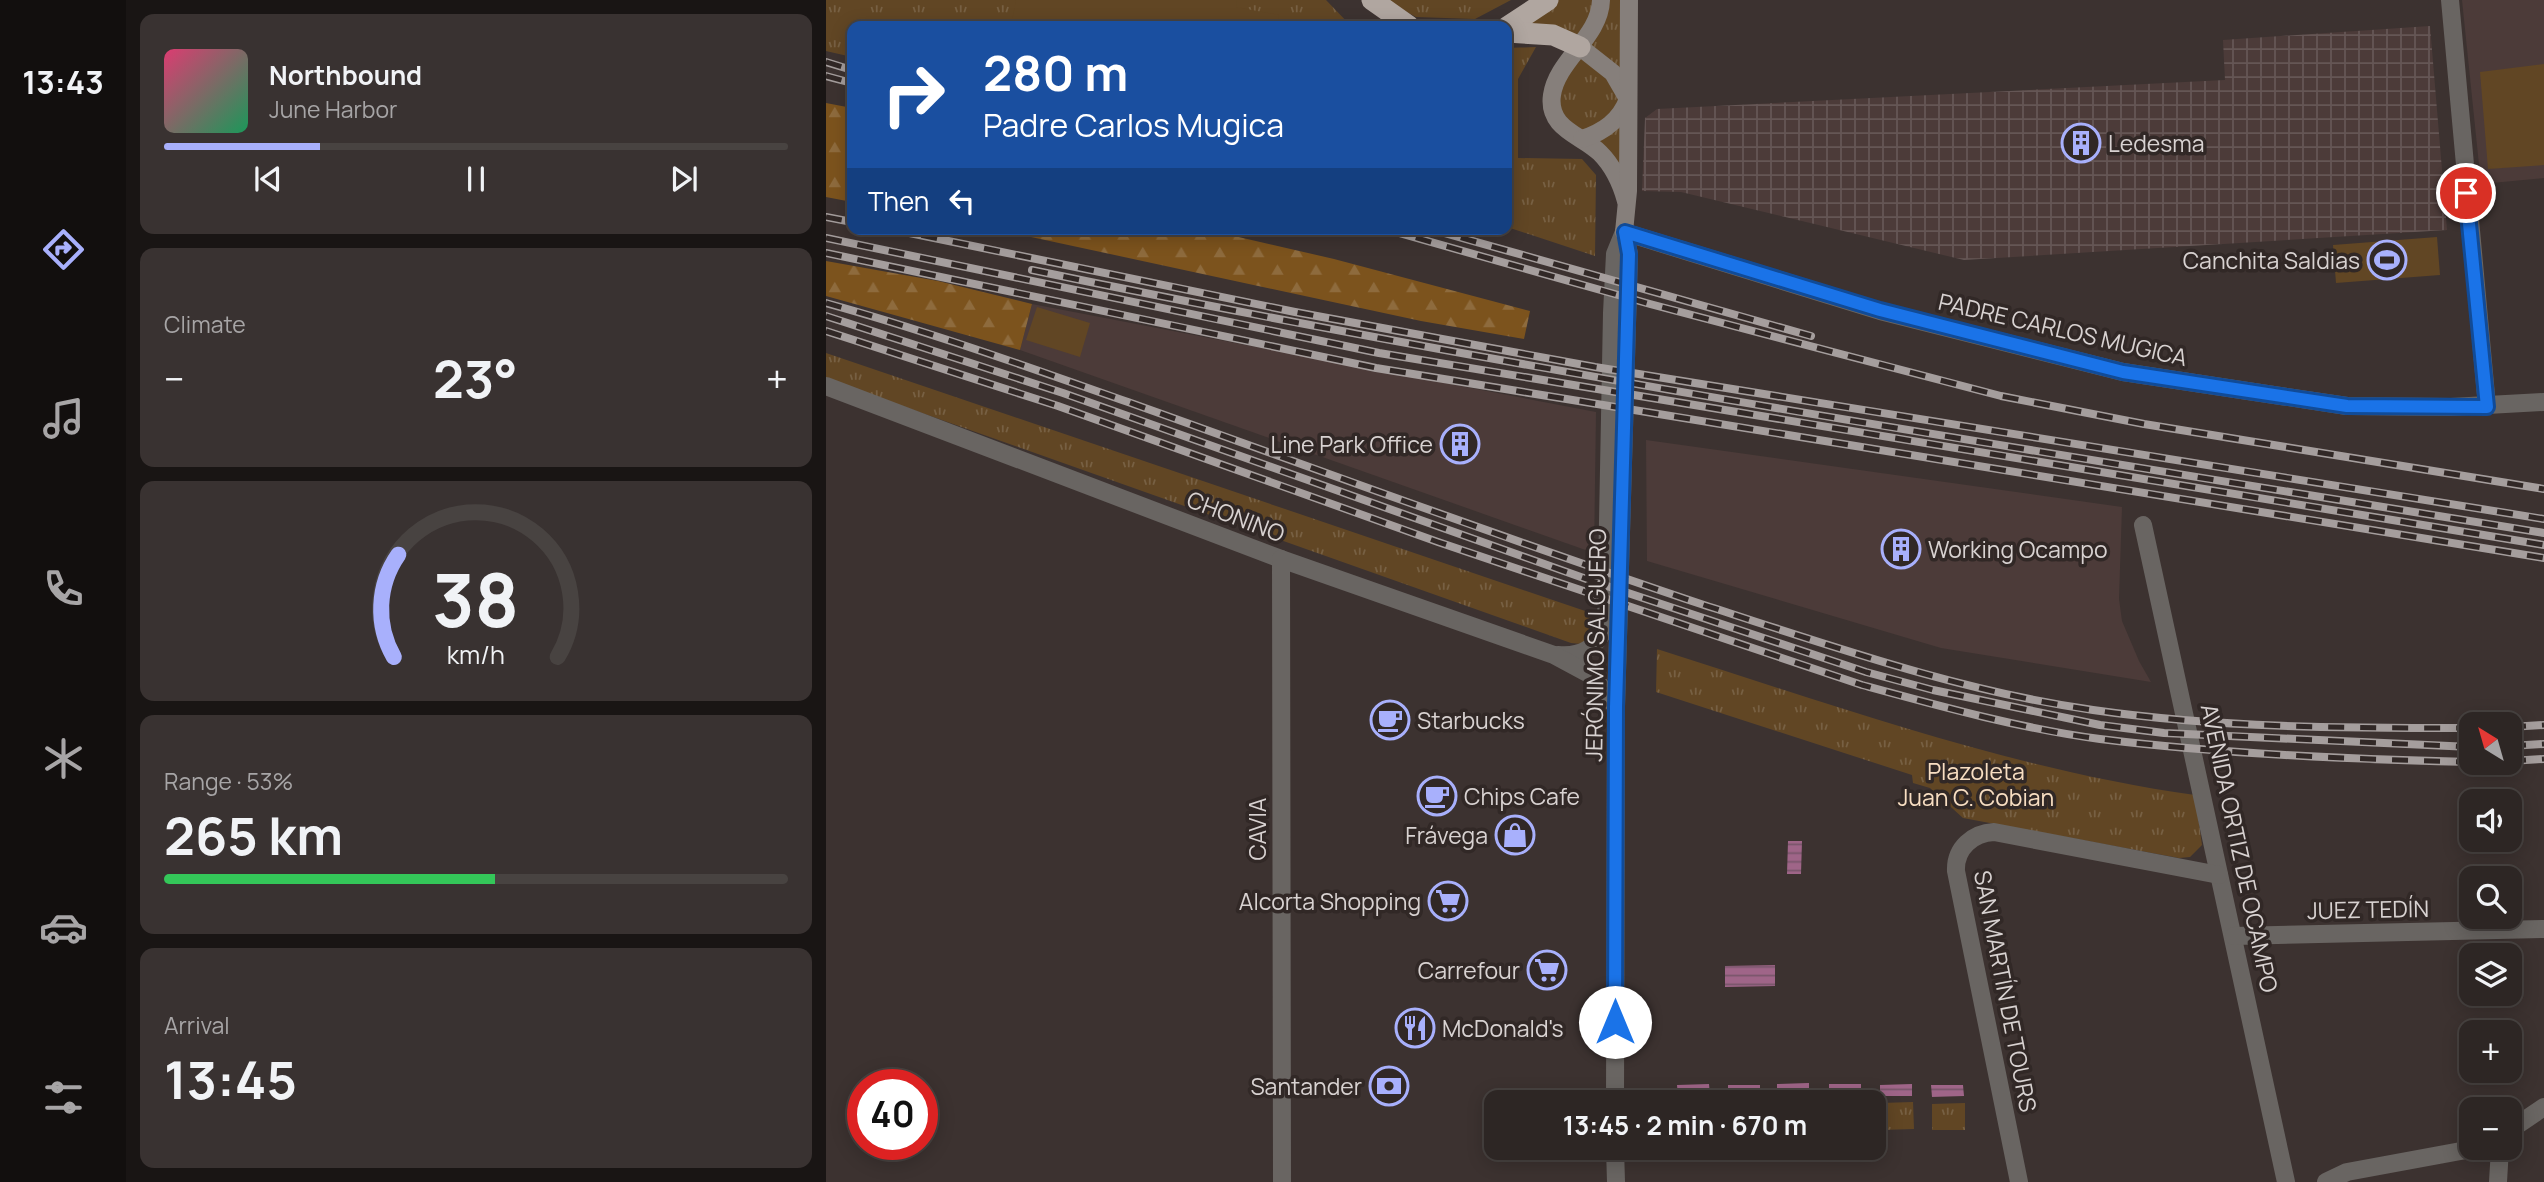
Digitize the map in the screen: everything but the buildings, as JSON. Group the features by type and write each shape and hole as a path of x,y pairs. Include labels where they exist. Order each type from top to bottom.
{"highway":[{"path":"1372,0 1402,21"},
{"path":"1512,26 1548,0"},
{"path":"1512,30 1544,33 1580,47"}],"main road":[{"name":"JERÓNIMO SALGUERO","path":"1601,0 1596,19 1559,77 1552,104 1562,126 1582,139 1609,163 1618,177 1626,201"},
{"name":"JERÓNIMO SALGUERO","path":"1625,232 1629,0"},
{"path":"1580,47 1613,73 1628,99 1617,118 1582,139"}],"street":[{"path":"2450,0 2487,407"},
{"name":"PADRE CARLOS MUGICA","path":"1625,232 1880,310 2123,372 2347,406 2487,407 2544,402"},
{"name":"JERÓNIMO SALGUERO","path":"1554,655 1582,653 1593,647 1606,626 1615,254 1625,232"},
{"name":"JERÓNIMO SALGUERO","path":"1615,1090 1616,707 1629,254 1625,232"},
{"name":"CHONINO","path":"826,386 1281,559 1554,655 1593,676 1616,707"},
{"name":"AVENIDA ORTIZ DE OCAMPO","path":"2143,525 2286,1182"},
{"name":"CAVIA","path":"1281,559 1282,1182"},
{"name":"SAN MARTÍN DE TOURS","path":"2019,1182 1956,865 1959,852 1968,842 1983,833 1994,832 2220,875"},
{"name":"JUEZ TEDÍN","path":"2234,936 2544,929"},
{"path":"2522,1122 2544,1107"},
{"path":"2326,1182 2347,1172 2459,1151"},
{"path":"1615,1160 1616,1182"},
{"path":"2498,1182 2499,1160"}],"shaded area":[{"path":"2462,0 2544,0 2544,178 2481,184"},
{"name":"Ledesma","path":"2430,26 2447,230 1964,260 1681,192 1642,191 1645,118 1657,109 2225,80 2223,40"},
{"path":"1032,304 1596,412 1594,553 1020,350"},
{"path":"1646,440 2122,507 2119,599 2122,621 2151,682 1941,648 1647,561"},
{"path":"1788,841 1802,841 1801,874 1787,874"},
{"path":"1775,965 1775,986 1725,987 1725,966"},
{"path":"1809,1083 1809,1090 1777,1090 1777,1084"},
{"path":"1709,1084 1710,1090 1677,1090 1677,1085"},
{"path":"1829,1084 1861,1084 1861,1090 1829,1090"},
{"path":"1912,1084 1912,1096 1886,1096 1886,1090 1880,1090 1880,1085"},
{"path":"1728,1085 1760,1085 1760,1090 1728,1090"},
{"path":"1931,1085 1963,1085 1964,1096 1932,1097"}],"green space":[{"path":"826,0 1326,0 1346,21 847,21 847,56 826,51"},
{"path":"1016,0 1237,0 1236,7 1279,15 1278,21 1012,21"},
{"path":"1385,0 1511,0 1475,19 1416,17"},
{"path":"1548,0 1629,0 1622,188 1552,104 1579,47 1518,22"},
{"path":"1536,47 1518,79 1518,158 1582,159 1596,175 1595,256 1512,229 1512,48"},
{"path":"2544,64 2544,165 2488,169 2480,72"},
{"path":"826,103 847,107 847,201 826,197"},
{"path":"1022,235 1230,235 1334,259 1530,311 1524,339 1421,321"},
{"name":"Canchita Saldias","path":"2437,237 2440,275 2336,283 2333,245"},
{"path":"826,261 938,281 1032,304 1020,350 826,296"},
{"path":"1037,307 1090,323 1080,357 1026,340"},
{"path":"826,353 1594,614 1595,632 1582,644 1571,643 826,379"},
{"name":"Plazoleta Juan C. Cobian","path":"1657,649 1856,713 1990,752 2126,784 2195,795 2202,845 2190,857 2179,858 1963,818 1930,788 1913,783 1912,775 1656,692"},
{"path":"1913,1102 1914,1129 1886,1130 1886,1103"},
{"path":"1965,1103 1965,1130 1932,1130 1932,1104"}],"railway":[{"path":"826,62 847,68"},
{"path":"826,76 847,82"},
{"path":"826,217 847,221"},
{"path":"919,235 1295,312 1595,367 2544,519"},
{"path":"1406,235 1650,304 2001,396 2144,424 2544,489"},
{"path":"1451,235 1811,336"},
{"path":"826,238 1379,353 2544,545"},
{"path":"826,253 1376,368 2544,558"},
{"path":"1032,270 1220,308 1597,377 2544,533"},
{"path":"826,303 1015,363 1632,581 1848,651 1945,679 2043,702 2140,716 2235,724 2459,728"},
{"path":"826,316 1063,393 1592,581 1866,672 1933,690 2100,725 2164,733 2459,746"},
{"path":"826,331 1058,406 1438,542 1862,685 1921,701 2041,729 2100,739 2285,755 2459,762"},
{"path":"2522,726 2544,725"},
{"path":"2522,745 2544,744"},
{"path":"2522,760 2544,759"}],"place":[{"name":"Ledesma","path":"2081,143"},
{"name":"Canchita Saldias","path":"2387,260"},
{"name":"Line Park Office","path":"1460,444"},
{"name":"Working Ocampo","path":"1901,549"},
{"name":"Starbucks","path":"1390,720"},
{"name":"Chips Cafe","path":"1437,796"},
{"name":"Frávega","path":"1515,835"},
{"name":"Alcorta Shopping","path":"1448,901"},
{"name":"Carrefour","path":"1547,970"},
{"name":"McDonald's","path":"1415,1028"},
{"name":"Santander","path":"1389,1086"}],"route":[{"path":"1615,1022 1616,707 1629,254 1625,232 1880,310 2059,358 2123,372 2347,406 2487,407 2466,193"}]}
